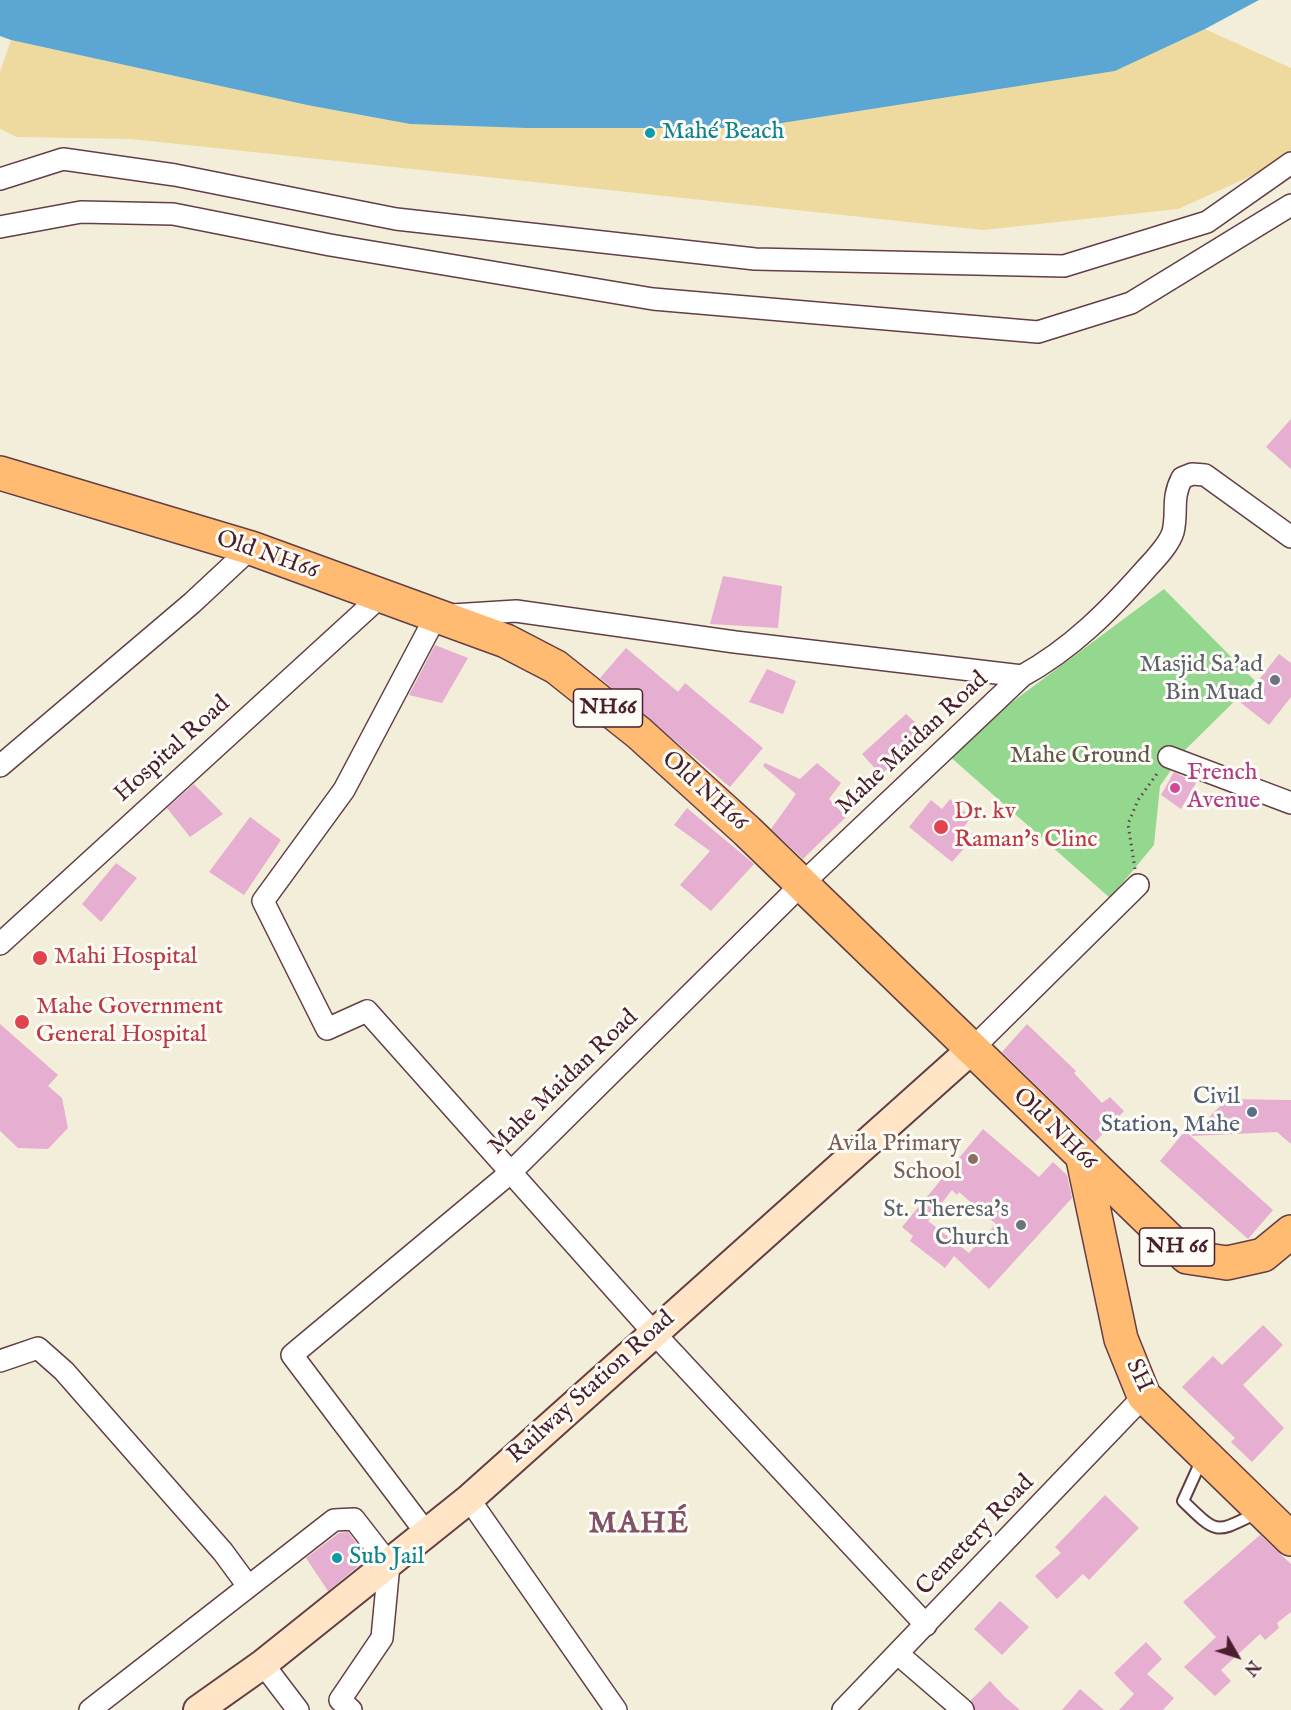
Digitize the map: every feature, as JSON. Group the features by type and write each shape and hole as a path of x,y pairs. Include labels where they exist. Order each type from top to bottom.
{"main road":[{"name":"Old NH66","path":"0,473 250,548 506,641 556,667 639,733 802,884 1083,1159 1187,1257 1227,1263 1263,1255 1291,1232"},
{"name":"SH","path":"1083,1159 1120,1339 1144,1396 1291,1539"}],"street":[{"path":"0,178 63,159 175,175 396,219 743,258 1064,266 1207,222 1291,163"},
{"path":"0,227 81,212 173,214 330,245 654,299 1038,332 1131,303 1291,205"},
{"name":"Mahe Maidan Road","path":"427,1534 292,1355 510,1173 802,884 1022,676 1057,656 1098,622 1157,556 1173,532 1174,498 1182,478 1192,474 1205,475 1291,537"},
{"path":"0,766 192,603 250,548"},
{"name":"Hospital Road","path":"0,944 381,596"},
{"name":"Mahe Maidan Road","path":"436,616 516,611 735,642 1022,676"},
{"path":"436,616 344,790 263,901 327,1029 367,1011 654,1333 926,1625"},
{"path":"1169,757 1291,803"},
{"path":"972,1048 1138,885"},
{"name":"Railway Station Road","path":"198,1710 263,1664 469,1499 972,1048"},
{"path":"0,1361 38,1348 64,1371 223,1552 248,1586"},
{"name":"Cemetery Road","path":"843,1710 1144,1396"},
{"path":"469,1499 616,1710"},
{"path":"90,1710 334,1520 354,1519 389,1564 382,1638 340,1700 351,1710"},
{"path":"898,1654 963,1710"},
{"path":"263,1664 298,1710"}],"lane":[{"path":"1204,1454 1183,1501 1190,1508 1210,1527 1228,1529 1262,1511"}],"path":[{"path":"1138,885 1128,824 1138,800 1169,757"}],"green space":[{"name":"Mahe Ground","path":"1164,589 1255,681 1184,751 1160,786 1154,845 1110,898 947,754 984,723"}],"sand":[{"name":"Mahé Beach","path":"1205,29 1291,68 1291,158 1178,209 983,230 131,139 17,137 0,129 0,72 11,40 307,105 410,124 526,128 750,128 1115,71"}],"water":[{"path":"0,0 1259,0 1205,29 1115,71 750,128 526,128 410,124 307,105 11,40 0,36"}],"building":[{"path":"1291,419 1291,469 1266,447"},
{"path":"723,576 782,586 778,628 710,624"},
{"path":"435,645 468,658 442,703 409,695"},
{"path":"626,648 678,692 685,683 763,748 730,787 600,678"},
{"name":"Masjid Sa'ad Bin Muad","path":"1279,654 1291,663 1291,697 1269,725 1241,703"},
{"path":"767,669 796,681 783,714 749,702"},
{"path":"906,714 925,731 881,775 862,754"},
{"path":"765,763 800,779 817,763 841,783 829,799 846,817 803,859 771,829 796,794 763,766"},
{"path":"1174,772 1196,783 1181,809 1161,795"},
{"path":"194,784 223,814 190,837 167,808"},
{"path":"950,799 971,817 964,827 975,836 952,862 909,827 931,800 942,809"},
{"path":"687,808 754,864 711,911 680,885 710,851 674,825"},
{"path":"250,817 281,840 244,895 209,872"},
{"path":"116,863 137,878 101,922 82,904"},
{"path":"0,1024 58,1075 48,1086 62,1098 68,1128 48,1149 18,1148 0,1131"},
{"path":"1027,1024 1076,1071 1074,1073 1102,1103 1110,1097 1124,1111 1095,1142 1002,1052"},
{"name":"Civil Station, Mahe","path":"1227,1099 1291,1100 1291,1144 1277,1132 1191,1136"},
{"path":"983,1129 1039,1177 1053,1162 1067,1175 1072,1198 989,1289 954,1256 945,1268 910,1241 913,1236 902,1227","holes":["952,1190 957,1195 959,1192 996,1224 969,1253 928,1221"]},
{"path":"1185,1131 1273,1210 1248,1239 1160,1161"},
{"path":"1263,1325 1283,1345 1243,1385 1284,1428 1252,1462 1231,1442 1235,1438 1182,1387 1213,1356 1222,1365"},
{"path":"1105,1495 1139,1528 1089,1580 1083,1574 1057,1599 1035,1576 1061,1553 1055,1547"},
{"name":"Sub Jail","path":"348,1532 368,1558 328,1591 306,1558 339,1533"},
{"path":"1260,1535 1291,1564 1291,1612 1277,1623 1279,1628 1265,1640 1260,1634 1221,1670 1231,1681 1215,1696 1184,1667 1216,1637 1183,1602"},
{"path":"1000,1601 1029,1627 1002,1655 974,1629"},
{"path":"1146,1642 1162,1659 1147,1674 1174,1698 1163,1710 1119,1710 1134,1694 1114,1673"},
{"path":"990,1681 1020,1710 975,1710 971,1700"},
{"path":"1080,1689 1104,1710 1062,1710"}],"place":[{"name":"Mahé Beach","path":"650,133"},
{"name":"Masjid Sa'ad Bin Muad","path":"1275,680"},
{"name":"French Avenue","path":"1175,788"},
{"name":"Dr. kv Raman's Clinc","path":"941,827"},
{"name":"Mahi Hospital","path":"40,958"},
{"name":"Mahe Government General Hospital","path":"22,1022"},
{"name":"Civil Station, Mahe","path":"1252,1112"},
{"name":"Avila Primary School","path":"973,1159"},
{"name":"St. Theresa's Church","path":"1021,1225"},
{"name":"Sub Jail","path":"337,1558"}],"district":[{"name":"MAHÉ","path":"639,1526"}]}
